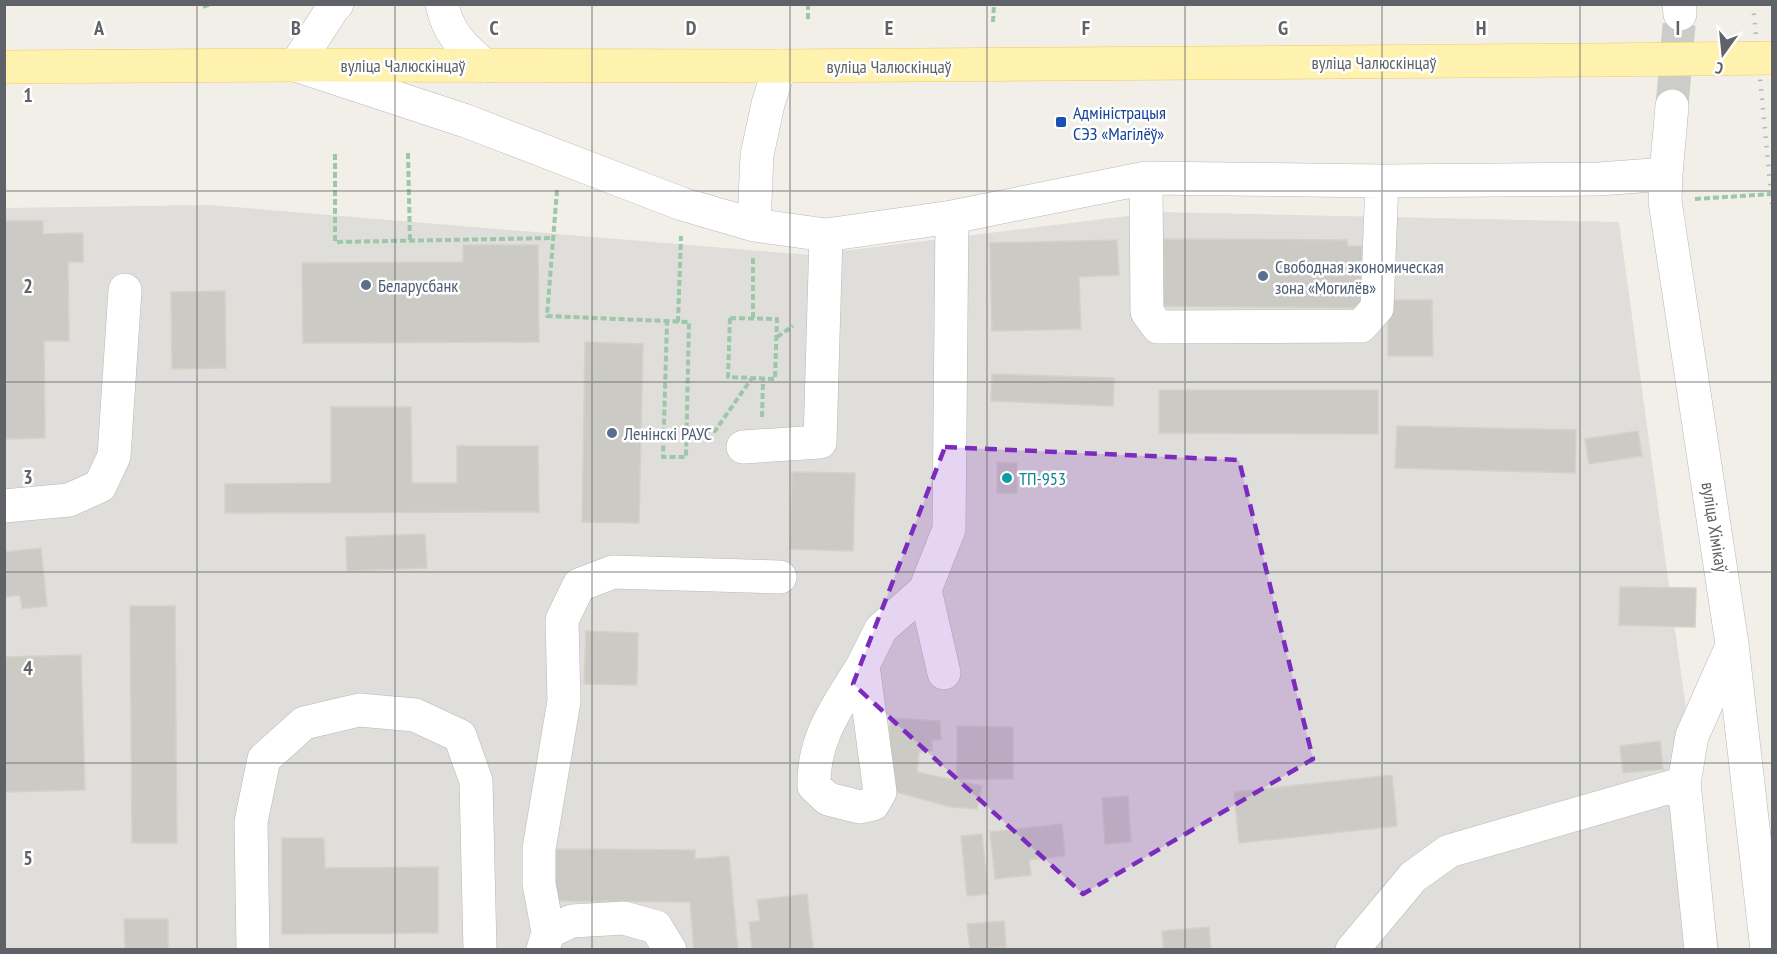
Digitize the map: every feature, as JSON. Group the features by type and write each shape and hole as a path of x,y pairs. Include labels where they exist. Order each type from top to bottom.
{"main road":[{"name":"вуліца Чалюскінцаў","path":"4,67 780,66 1773,58"}],"street":[{"path":"337,4 296,65 434,110 682,204 754,225 826,235 952,218 1146,178 1382,181 1599,179 1665,188"},
{"path":"442,4 444,16 459,43 484,66"},
{"path":"754,225 758,155 768,104 780,66"},
{"name":"вуліца Хімікаў","path":"1672,106 1665,188 1732,644 1767,950"},
{"path":"1146,178 1147,312 1158,327 1361,326 1377,308 1382,181"},
{"path":"863,665 881,629 925,590 949,529 952,218"},
{"path":"742,447 820,442 826,235"},
{"path":"4,506 69,500 100,486 114,456 125,290"},
{"path":"545,941 538,849 564,701 562,620 579,585 613,572 780,577"},
{"path":"925,590 944,673"},
{"path":"1701,950 1684,783 1692,736 1732,644"},
{"path":"253,950 251,822 264,759 304,723 359,710 415,715 460,736 476,781 480,950"},
{"path":"1353,950 1413,877 1449,851 1684,783"},
{"path":"545,941 572,921 624,918 656,927 670,950"}],"path":[{"path":"203,7 211,4"},
{"path":"808,4 808,20"},
{"path":"993,22 994,4"},
{"path":"408,153 410,242"},
{"path":"335,154 335,242 554,238"},
{"path":"560,156 547,316 689,322 686,457 663,457 668,322"},
{"path":"1665,188 1773,194"},
{"path":"678,322 682,204"},
{"path":"753,318 754,225"},
{"path":"730,318 777,319 775,379 752,378 728,377 730,318"},
{"path":"686,430 715,431 752,378"}],"highlighted area":[{"path":"945,447 1239,460 1313,759 1083,894 853,684"}],"shaded area":[{"path":"210,205 809,255 1160,212 1619,222 1719,949 5,949 4,208"}],"building":[{"path":"4,221 43,221 43,234 83,233 83,262 68,262 69,341 44,341 45,438 4,439"},
{"name":"Свободная экономическая зона «Могилёв»","path":"1164,239 1347,240 1347,246 1362,246 1362,308 1163,306"},
{"path":"1117,240 1119,275 1079,277 1081,329 992,331 990,243"},
{"path":"463,245 538,245 539,342 303,343 302,263 463,262"},
{"path":"225,291 226,368 172,369 171,292"},
{"path":"1388,300 1432,300 1433,356 1388,356"},
{"name":"Ленінскі РАУС","path":"585,342 643,344 639,523 582,522"},
{"path":"992,374 1114,378 1113,406 991,401"},
{"path":"1159,390 1378,390 1378,434 1159,433"},
{"path":"331,407 411,407 412,483 457,483 457,446 538,446 539,512 225,513 225,484 331,483"},
{"path":"1397,426 1576,430 1575,473 1395,468"},
{"path":"1638,431 1642,456 1589,464 1585,439"},
{"name":"ТП-953","path":"997,462 1017,463 1017,493 997,493"},
{"path":"792,472 855,473 853,551 790,549"},
{"path":"425,534 427,568 347,571 346,537"},
{"path":"41,548 47,606 22,609 20,595 4,597 4,552"},
{"path":"1620,587 1696,588 1695,627 1619,625"},
{"path":"130,606 175,606 177,843 132,843"},
{"path":"586,631 638,633 637,685 584,684"},
{"path":"81,655 85,790 4,792 4,657"},
{"path":"890,718 940,721 941,740 932,740 932,751 919,752 917,772 982,786 977,809 951,807 888,790"},
{"path":"957,726 1013,727 1013,779 957,779"},
{"path":"1660,741 1663,769 1623,773 1620,746"},
{"path":"1392,775 1397,826 1239,843 1234,792"},
{"path":"1128,796 1131,842 1105,844 1102,798"},
{"path":"1062,824 1065,856 1029,860 1031,875 995,879 990,832"},
{"path":"982,834 988,894 967,896 961,836"},
{"path":"282,838 324,838 325,868 438,867 438,933 282,934"},
{"path":"552,849 695,850 695,859 729,856 738,950 694,950 690,902 551,901"},
{"path":"807,894 813,948 752,950 749,922 760,921 757,900"},
{"path":"124,919 168,919 168,950 125,950"},
{"path":"1004,921 1006,947 970,950 967,924"},
{"path":"1209,927 1211,950 1164,950 1162,931"}],"tunnel":[{"path":"1672,106 1680,14"}],"railway":[{"path":"1753,4 1772,204"}],"place":[{"name":"Адміністрацыя СЭЗ «Магілёў»","path":"1061,122"},
{"name":"Свободная экономическая зона «Могилёв»","path":"1263,276"},
{"name":"Беларусбанк","path":"366,285"},
{"name":"Ленінскі РАУС","path":"612,433"},
{"name":"ТП-953","path":"1007,478"}]}
